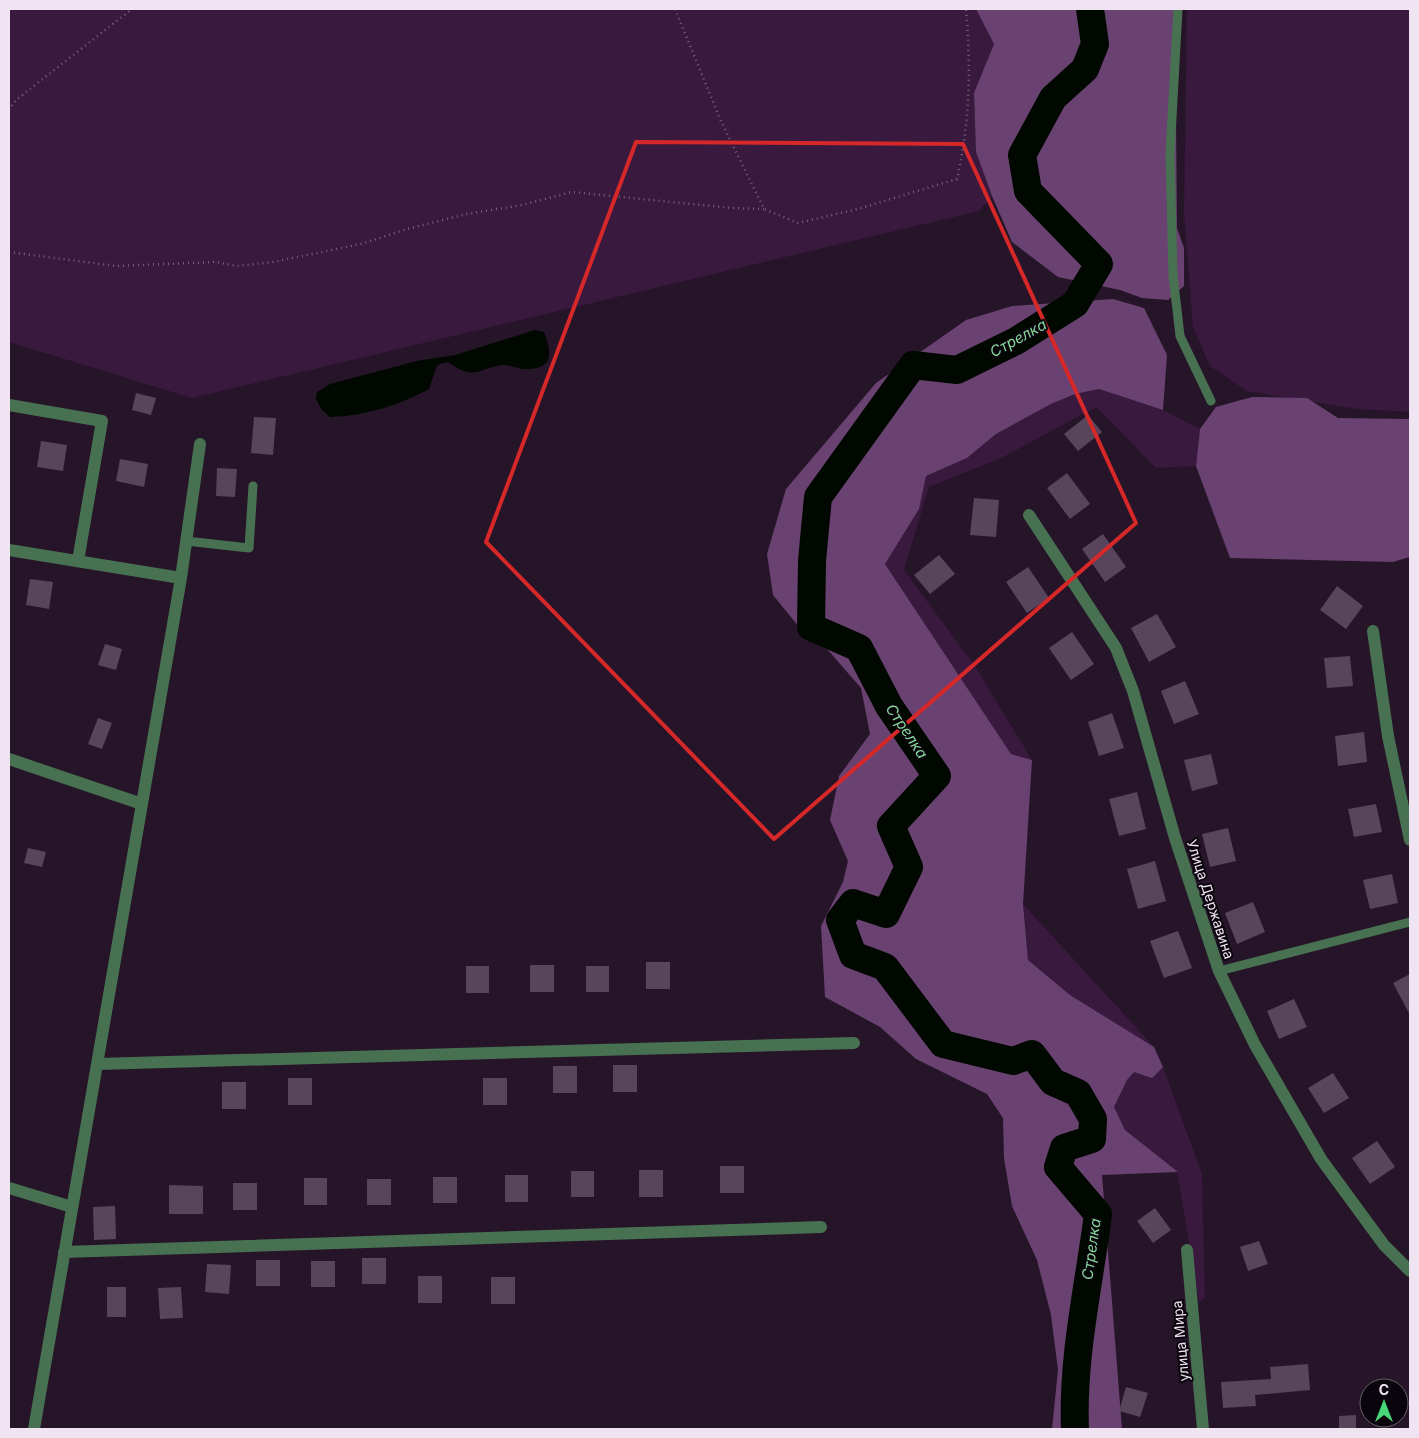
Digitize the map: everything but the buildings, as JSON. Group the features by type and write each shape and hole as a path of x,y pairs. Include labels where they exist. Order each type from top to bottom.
{"street":[{"path":"9,405 102,421 78,562"},
{"path":"34,1429 181,578 200,444"},
{"name":"Улица Державина","path":"1029,515 1116,648 1133,691 1175,838 1219,971 1256,1045 1321,1159 1384,1245 1410,1271"},
{"path":"9,550 181,578"},
{"path":"1373,632 1388,736 1410,840"},
{"path":"9,759 142,804"},
{"path":"97,1064 854,1043"},
{"path":"9,1188 72,1207"},
{"path":"64,1252 821,1228"},
{"name":"улица Мира","path":"1187,1250 1203,1429"}],"lane":[{"path":"1178,9 1170,154 1173,275 1180,336 1211,401"},
{"path":"186,541 249,548 253,486"},
{"path":"1219,971 1410,922"}],"path":[{"path":"9,110 16,100 132,9"},
{"path":"675,9 721,121 764,209"},
{"path":"9,252 116,266 216,262 236,266 273,262 361,244 407,229 467,214 522,206 572,192 732,208 764,209 798,223 858,209 957,179 969,105 970,62 966,9"}],"highlighted area":[{"path":"636,142 963,144 1136,523 774,839 486,542"}],"shaded area":[{"path":"9,9 976,9 994,44 974,93 976,152 992,196 979,211 192,398 9,342"},
{"path":"976,9 1175,9 1177,228 1184,248 1184,286 1168,300 1142,298 1120,290 1058,277 1012,242 976,152 974,93 994,44"},
{"path":"1187,9 1410,9 1410,412 1357,409 1247,391 1210,366 1193,327 1184,214"},
{"path":"1113,299 1144,308 1167,355 1163,410 1099,389 1075,394 1051,404 996,434 967,458 926,476 919,509 885,564 1011,754 1032,760 1023,904 1028,960 1070,995 1154,1047 1163,1067 1152,1078 1134,1072 1127,1080 1114,1107 1125,1130 1178,1172 1102,1175 1122,1429 1052,1429 1058,1370 1051,1315 1037,1260 1012,1206 1004,1158 1003,1118 987,1094 916,1059 880,1027 825,997 821,926 843,882 848,861 830,820 839,776 870,734 861,688 828,650 808,638 773,595 767,554 786,489 876,383 966,320 1012,306"},
{"path":"535,330 544,332 549,348 548,360 540,367 522,369 503,365 471,373 457,368 448,362 437,365 429,389 394,405 369,412 343,416 330,417 322,410 316,399 317,392 330,384 417,361 455,355"},
{"path":"1099,389 1163,410 1200,429 1196,466 1156,468 1096,407 1003,457 929,487 904,570 975,666 1032,760 1011,754 885,564 919,509 926,476 967,458 996,434 1051,404 1075,394"},
{"path":"1252,397 1307,398 1338,418 1410,419 1410,557 1393,562 1230,558 1196,466 1200,429 1216,407"},
{"path":"1023,904 1154,1047 1070,995 1028,960"},
{"path":"1163,1067 1202,1174 1205,1297 1199,1302 1177,1172 1125,1130 1114,1107 1127,1080 1134,1072 1152,1077"}],"waterway":[{"name":"Стрелка","path":"1075,1429 1076,1375 1098,1214 1058,1167 1064,1148 1092,1139 1093,1119 1078,1093 1053,1082 1032,1054 1013,1061 943,1044 885,967 853,955 840,920 853,903 886,914 909,867 891,826 937,776 889,706 859,648 811,627 812,561 818,497 913,365 957,370 1016,341 1075,304 1099,264 1028,191 1022,155 1053,98 1085,69 1095,44 1090,9"}]}
